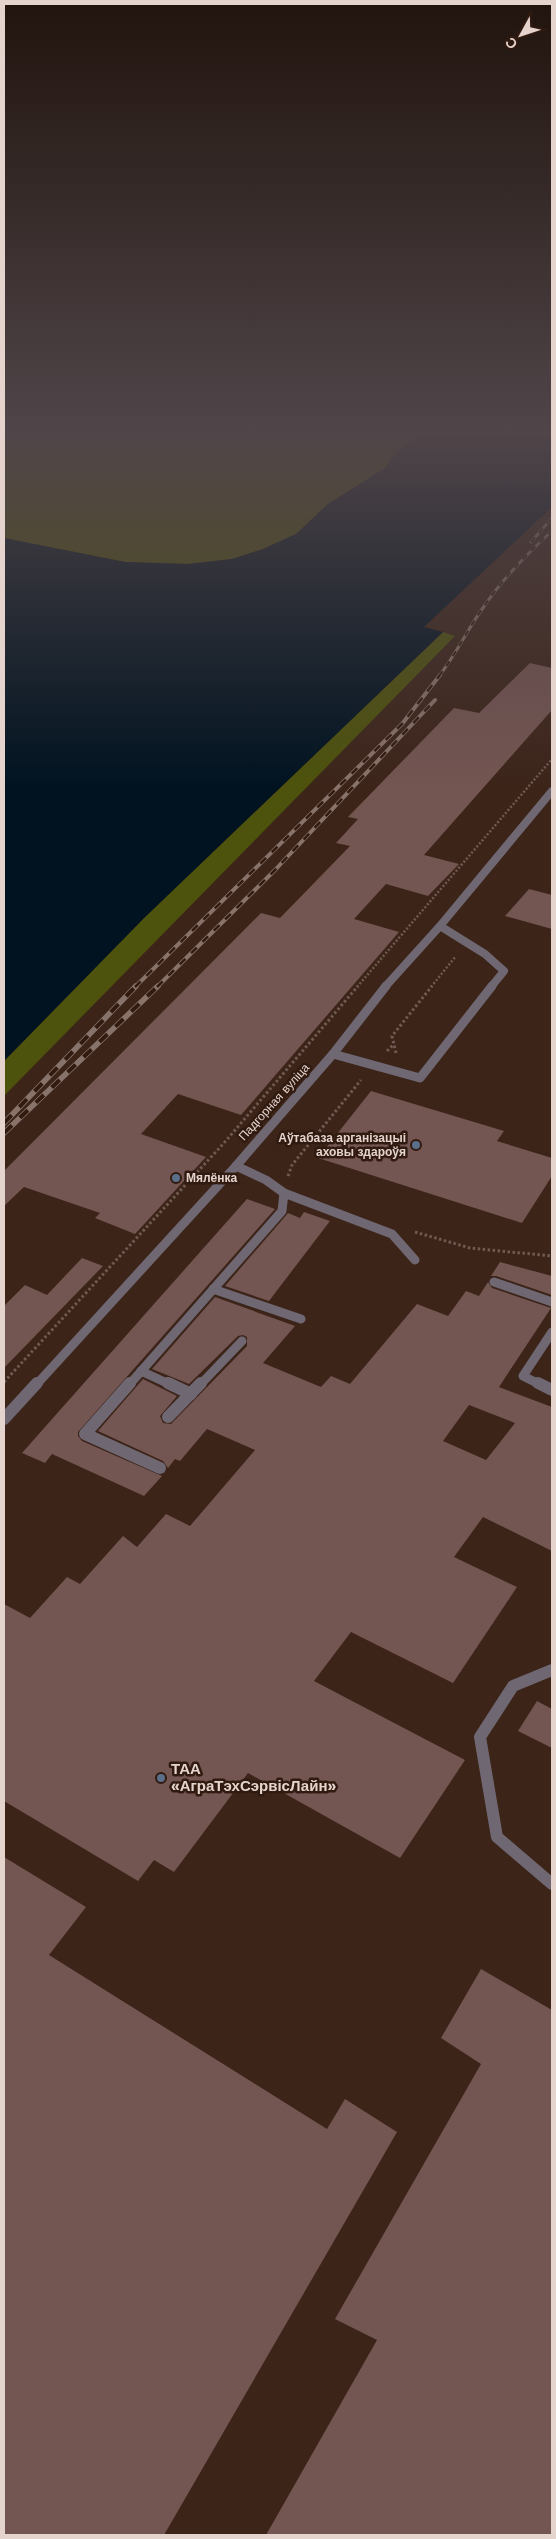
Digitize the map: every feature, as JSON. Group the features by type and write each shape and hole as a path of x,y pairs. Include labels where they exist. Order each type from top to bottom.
{"street":[{"name":"Падгорная вуліца","path":"4,1419 236,1166 333,1054 381,992 440,926 552,791"},
{"path":"333,1054 420,1078 504,971 485,954 440,926"},
{"path":"236,1166 266,1180 284,1193 392,1234 415,1260"},
{"path":"160,1468 85,1434 282,1211 284,1193"},
{"path":"494,1282 552,1302"},
{"path":"213,1289 301,1319"},
{"path":"552,1332 522,1376 552,1390"},
{"path":"168,1417 242,1341"},
{"path":"141,1371 191,1394"},
{"path":"552,1670 513,1686 480,1737 497,1837 552,1884"}],"path":[{"path":"4,1382 224,1143 552,759"},
{"path":"396,1053 392,1036 457,955"},
{"path":"292,1166 372,1065 394,1044"}],"green space":[{"path":"67,550 258,550 232,559 188,564 125,562"},
{"path":"443,632 455,636 4,1096 4,1061 144,918"}],"water":[{"path":"4,550 67,550 125,562 188,564 232,559 258,550 506,550 424,627 443,632 144,918 4,1061"}],"building":[{"path":"530,663 552,668 552,710 424,855 459,864 428,896 386,884 354,919 399,932 241,1115 178,1094 141,1134 206,1157 135,1234 95,1218 100,1213 24,1187 4,1206 4,1171 261,913 280,918 350,846 336,843 358,819 348,817 454,708 479,713"},
{"path":"529,889 552,895 552,929 505,916"},
{"path":"371,1091 504,1131 497,1141 552,1158 552,1176 522,1223 318,1158"},
{"path":"247,1199 275,1209 78,1432 78,1436 82,1441 162,1476 144,1496 52,1454 45,1463 22,1453"},
{"path":"304,1212 330,1221 269,1301 225,1286 288,1213 300,1218"},
{"path":"82,1258 103,1266 4,1368 4,1306 25,1285 47,1295"},
{"path":"500,1262 552,1276 552,1295 491,1276"},
{"path":"488,1282 492,1288 551,1308 499,1387 552,1407 552,1551 483,1517 454,1557 517,1587 453,1683 351,1632 314,1681 465,1760 400,1858 248,1773 174,1872 154,1860 138,1881 4,1801 4,1604 30,1618 67,1577 80,1584 123,1536 137,1547 166,1514 190,1526 255,1450 207,1429 180,1461 175,1459 168,1468 163,1461 98,1431 143,1379 177,1396 160,1416 163,1423 171,1424 247,1346 247,1337 243,1335 238,1336 189,1384 152,1369 215,1297 295,1326 263,1363 321,1387 331,1376 350,1384 417,1304 448,1316 466,1291 479,1296","holes":["469,1405 515,1423 486,1460 443,1441"]},
{"path":"537,1701 552,1709 552,1748 518,1731"},
{"path":"4,1857 86,1907 49,1955 327,2129 345,2099 397,2132 164,2535 4,2535"},
{"path":"481,1969 552,2010 552,2535 266,2535 377,2340 335,2319 481,2064 441,2038"}],"railway":[{"path":"439,676 500,585 532,550"},
{"path":"136,986 402,724 440,675"},
{"path":"157,987 275,870 435,700"},
{"path":"4,1123 136,986"},
{"path":"4,1133 158,986"}],"place":[{"name":"Аўтабаза арганізацыі аховы здароўя","path":"416,1145"},
{"name":"Мялёнка","path":"176,1178"},
{"name":"ТАА «АграТэхСэрвісЛайн»","path":"161,1778"}]}
